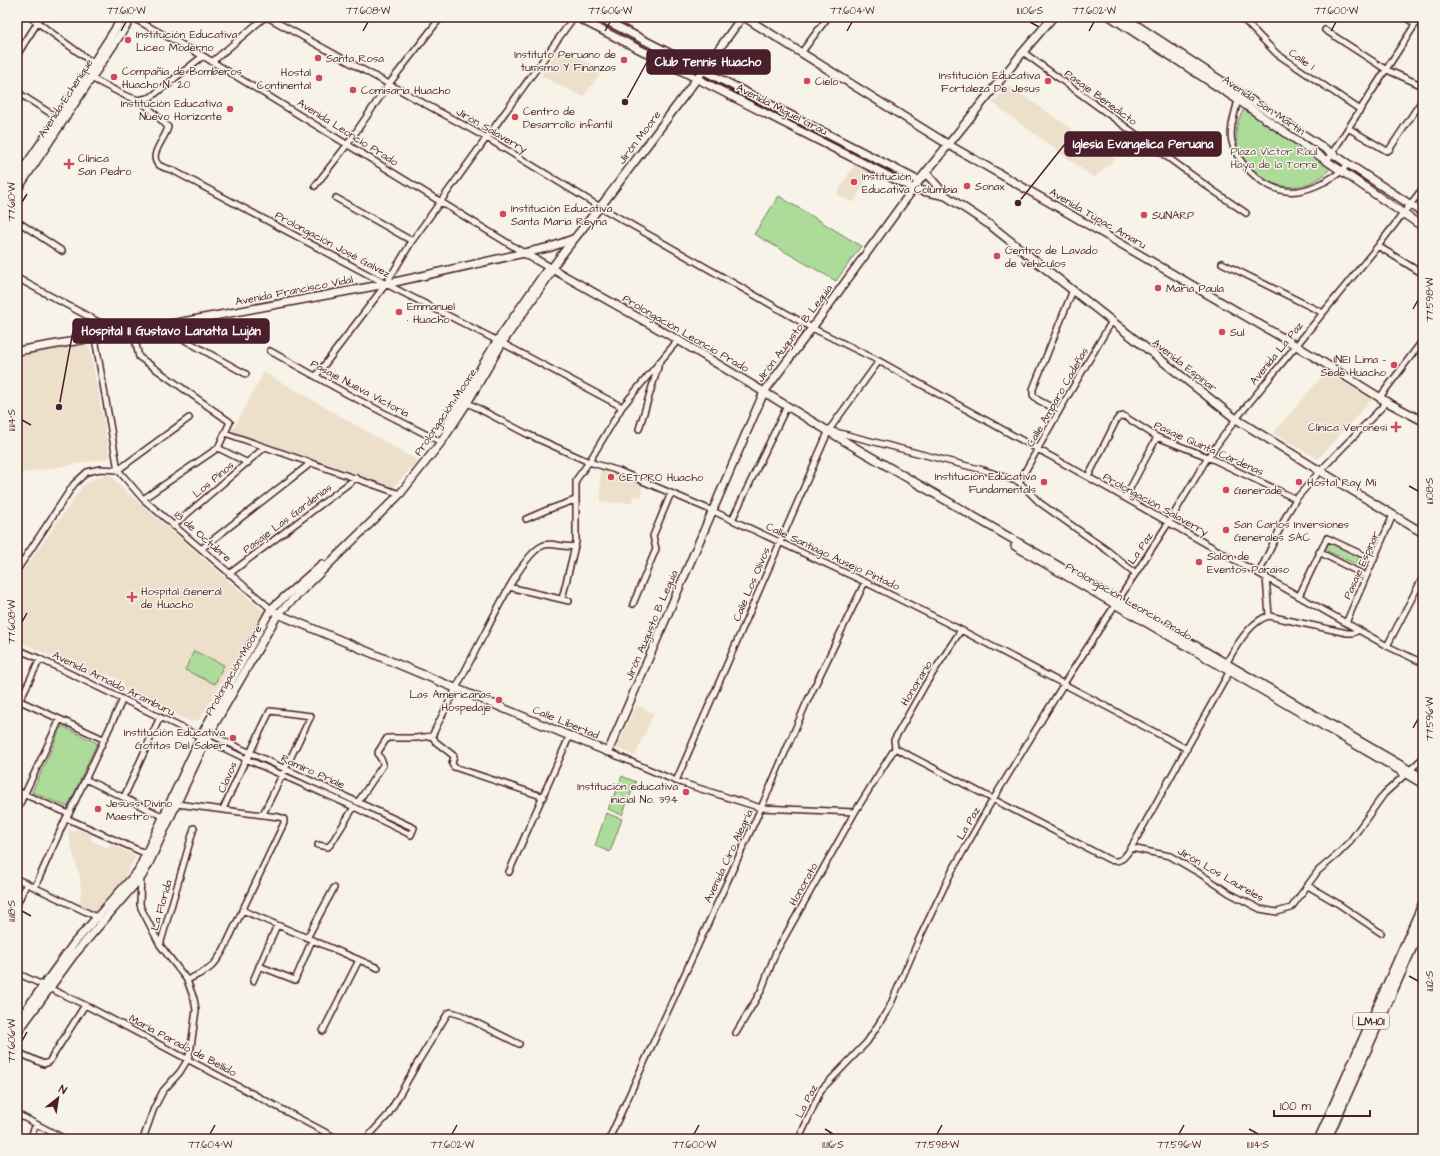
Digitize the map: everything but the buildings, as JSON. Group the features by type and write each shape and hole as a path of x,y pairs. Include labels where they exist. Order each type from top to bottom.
{"main road":[{"name":"LM-101","path":"1319,1139 1421,921 1423,904"},
{"name":"LM-101","path":"1327,1139 1391,984"}],"street":[{"path":"30,17 93,63"},
{"path":"17,55 42,17"},
{"name":"Avenida Echenique","path":"88,77 93,63 122,17"},
{"name":"Avenida Echenique","path":"17,190 88,77 132,17"},
{"name":"Avenida Leoncio Prado","path":"132,17 203,56 551,269"},
{"path":"212,62 266,17"},
{"name":"Jirón Salaverry","path":"266,17 486,138 600,207 812,328"},
{"path":"315,186 347,145 389,84 441,17"},
{"path":"316,376 386,284 412,241 575,17"},
{"name":"Avenida Miguel Grau","path":"575,17 698,78 914,189"},
{"name":"Avenida Miguel Grau","path":"599,17 919,181"},
{"name":"Jirón Moore","path":"500,342 550,274 551,269 573,239 600,207 704,71 743,17"},
{"name":"Avenida Túpac Amaru","path":"743,17 949,145 1295,346 1386,402 1423,421"},
{"path":"801,53 828,17"},
{"name":"Jirón Augusto B Leguia","path":"608,752 764,392 919,181 1022,52 1053,17"},
{"name":"Avenida San Martín","path":"1111,17 1240,98 1332,153 1423,214"},
{"name":"Avenida San Martín","path":"1124,17 1240,98 1342,172 1423,227"},
{"name":"Calle 1","path":"1241,17 1276,54 1359,109"},
{"path":"1405,17 1415,24"},
{"path":"1327,161 1359,109 1420,17"},
{"path":"1325,30 1385,69 1423,86"},
{"name":"Pasaje Benedicto","path":"1022,52 1198,180 1246,213"},
{"path":"139,100 151,96 203,56"},
{"name":"Prolongación José Galvez","path":"88,77 126,96 139,100 168,127 167,132 155,153 155,159 158,164 500,342 622,408"},
{"path":"17,103 19,94 61,119"},
{"path":"1240,98 1233,124 1232,142 1239,159 1250,172 1263,183 1280,190 1298,191 1312,187 1342,172 1348,164"},
{"path":"1348,128 1387,151 1423,99"},
{"name":"Avenida Echenique","path":"17,178 61,119"},
{"name":"Avenida Espinar","path":"926,173 946,196 990,225 1236,419 1320,472 1423,533"},
{"name":"Avenida La Paz","path":"1169,522 1208,457 1236,419 1378,246 1423,188"},
{"name":"Avenida Espinar","path":"914,189 946,196"},
{"path":"336,198 412,241"},
{"path":"17,221 62,251"},
{"name":"Avenida Francisco Vidal","path":"17,351 386,284 551,247 573,239"},
{"path":"1378,246 1423,274"},
{"path":"1222,263 1323,313"},
{"name":"Prolongación Leoncio Prado","path":"551,269 678,340 829,430 856,448 1407,773 1423,784"},
{"path":"17,278 119,333"},
{"path":"1058,411 1033,396 1033,389 1074,290"},
{"name":"Calle Amparo Cadeñas","path":"1019,482 1058,411 1112,321"},
{"path":"167,324 172,333 246,374"},
{"name":"Prolongación Salaverry","path":"812,328 879,361 1169,522 1387,646 1423,664"},
{"path":"133,331 139,357 230,422 218,448 143,499"},
{"path":"94,338 118,470"},
{"path":"562,599 576,542 576,480 589,462 622,408 678,340"},
{"path":"1380,397 1423,340"},
{"name":"Prolongación Moore","path":"167,818 178,804 205,736 278,614 398,493 439,441 465,402 500,342"},
{"name":"Pasaje Nueva Victoria","path":"270,351 439,441"},
{"name":"Calle Los Olivos","path":"676,781 829,430 879,361"},
{"path":"639,429 658,364"},
{"name":"Calle Santiago Ausejo Pintado","path":"465,402 527,434 589,462 619,471 671,493 865,582 961,630 1187,749"},
{"path":"1259,574 1287,514 1296,499 1386,402"},
{"path":"732,520 787,406"},
{"name":"Pasaje Quinta Cárdenas","path":"1088,477 1116,421 1119,417 1124,416 1157,437 1208,457 1296,499"},
{"path":"17,570 74,484 87,472 100,469 118,470 189,418"},
{"name":"Prolongación Leoncio Prado","path":"829,430 983,470 1019,482 1040,503 1108,551 1135,573"},
{"path":"225,433 264,448 398,493"},
{"path":"1125,498 1157,437"},
{"path":"218,448 248,463"},
{"name":"Los Pinos","path":"173,526 264,448"},
{"path":"202,549 312,463"},
{"name":"18 de Octubre","path":"118,470 143,499 229,574 278,614"},
{"name":"Pasaje Las Gardenias","path":"229,574 356,478"},
{"name":"Prolongación Moore","path":"17,1033 75,942 100,919 140,873 205,736 271,609 334,554 398,493"},
{"path":"633,604 656,549 653,536 671,493"},
{"path":"526,519 575,500"},
{"name":"Pasaje Espinar","path":"1346,622 1393,515"},
{"name":"La Paz","path":"799,1139 821,1090 867,1042 889,1008 919,939 952,871 1063,685 1169,522"},
{"path":"1299,596 1319,552 1328,538 1374,560"},
{"path":"432,736 509,587 528,558 540,547 547,544 571,547 575,546"},
{"path":"1319,552 1366,576"},
{"path":"1266,577 1268,616"},
{"path":"1387,646 1423,577"},
{"name":"Avenida Ciro Alegría","path":"609,1139 761,808 806,704 865,582"},
{"path":"509,587 569,601"},
{"name":"Calle Libertad","path":"278,614 455,689 570,735 676,781 761,808 855,812"},
{"path":"895,748 1111,861 1117,861 1122,859 1131,848 1187,749 1229,668 1234,649 1260,619 1268,616 1346,633 1353,633 1359,630"},
{"name":"Honorario","path":"895,748 894,740 925,685 961,630"},
{"name":"Avenida Arnaldo Aramburu","path":"17,649 160,717 205,736"},
{"path":"40,659 18,704 60,719 103,740"},
{"path":"35,887 123,699"},
{"name":"Clavos","path":"223,809 270,711 311,716 285,769"},
{"path":"124,797 160,717"},
{"path":"17,810 60,719"},
{"path":"509,872 544,797 570,735"},
{"name":"Ramiro Priale","path":"205,736 250,753 414,828 411,835 354,807 246,759 205,736"},
{"path":"432,736 436,742 454,756 452,764 454,767 544,797"},
{"path":"358,802 383,765 383,761 378,755 378,752 387,738 416,738 432,736"},
{"name":"Honorato","path":"736,1034 761,991 776,952 855,812 895,748"},
{"name":"Jirón Los Laureles","path":"1131,848 1170,856 1260,909 1277,912 1291,908 1318,871 1348,844 1384,794 1423,758"},
{"path":"263,814 285,769"},
{"name":"Prolongación Leoncio Prado","path":"1407,773 1423,778"},
{"path":"85,779 167,818"},
{"path":"17,791 149,854"},
{"path":"178,804 263,814 284,819 284,823 216,963 212,968 187,980"},
{"path":"318,845 328,846 331,844 354,807"},
{"name":"La Florida","path":"160,945 194,828"},
{"path":"140,873 140,904 160,945 187,980 193,993 196,1010 188,1059 180,1072 163,1091 154,1108 143,1139"},
{"path":"17,879 100,919"},
{"path":"17,904 26,883"},
{"path":"1308,886 1337,903 1381,933"},
{"path":"306,938 334,888"},
{"path":"242,910 378,968"},
{"path":"253,981 277,925"},
{"path":"259,966 296,980 312,940"},
{"path":"323,1030 359,960"},
{"name":"María Parado de Bellido","path":"17,972 85,1005 338,1139"},
{"name":"Prolongación Moore","path":"18,1019 48,986"},
{"path":"17,1052 44,1064 49,1062 85,1005"},
{"path":"366,1139 388,1115 448,1013 452,1012 461,1015 519,1044"},
{"path":"17,1114 65,1139"},
{"path":"30,1139 36,1124"}],"shaded area":[{"path":"559,48 603,70 583,97 541,76"},
{"path":"1008,85 1115,159 1094,178 993,103"},
{"name":"Institución Educativa Columbia","path":"856,161 872,170 853,203 837,194"},
{"path":"89,343 110,458 17,474 17,356"},
{"path":"264,372 418,461 392,489 231,433"},
{"path":"1326,372 1372,399 1318,459 1273,433"},
{"name":"CETPRO Huacho","path":"600,468 642,486 641,497 633,496 632,503 601,502"},
{"name":"Hospital General de Huacho","path":"107,474 113,477 118,484 264,612 200,719 191,722 127,693 124,690 123,682 106,674 103,681 17,640 17,581 20,575 82,487 93,479"},
{"path":"636,705 654,713 635,756 617,748"},
{"path":"76,828 91,835 92,841 106,847 113,845 136,856 125,877 94,913 79,905 81,894 80,877 71,846 68,829 74,832"}],"green space":[{"name":"Plaza Víctor Raúl Haya de la Torre","path":"1244,109 1330,168 1323,176 1314,181 1297,186 1281,186 1265,180 1252,170 1242,157 1237,142 1237,125"},
{"path":"779,196 861,246 836,281 754,234"},
{"path":"1329,540 1367,557 1364,568 1325,550"},
{"path":"194,651 224,665 215,684 185,670"},
{"path":"62,726 97,743 68,807 32,792"},
{"path":"622,776 636,782 622,815 608,809"},
{"path":"606,813 622,819 610,852 595,846"}],"place":[{"name":"Institución Educativa Liceo Moderno","path":"128,40"},
{"name":"Santa Rosa","path":"318,58"},
{"name":"Instituto Peruano de turismo Y Finanzas","path":"624,60"},
{"name":"Compañía de Bomberos Huacho Nº 20","path":"114,77"},
{"name":"Hostal Continental","path":"319,78"},
{"name":"Cielo","path":"807,81"},
{"name":"Institución Educativa Fortaleza De Jesus","path":"1048,81"},
{"name":"Comisaría Huacho","path":"353,90"},
{"name":"Club Tennis Huacho","path":"625,102"},
{"name":"Institución Educativa Nuevo Horizonte","path":"230,109"},
{"name":"Centro de Desarrollo infantil","path":"515,117"},
{"name":"Clínica San Pedro","path":"69,164"},
{"name":"Institución Educativa Columbia","path":"854,182"},
{"name":"Sonax","path":"967,186"},
{"name":"Iglesia Evangelica Peruana","path":"1018,203"},
{"name":"Institución Educativa Santa Maria Reyna","path":"503,214"},
{"name":"SUNARP","path":"1144,215"},
{"name":"Centro de Lavado de vehiculos","path":"997,256"},
{"name":"Maria Paula","path":"1158,288"},
{"name":"Emmanuel · Huacho","path":"399,312"},
{"name":"Sul","path":"1222,332"},
{"name":"INEI Lima - Sede Huacho","path":"1394,365"},
{"name":"Hospital II Gustavo Lanatta Luján","path":"59,407"},
{"name":"Clinica Veronesi","path":"1396,427"},
{"name":"CETPRO Huacho","path":"611,477"},
{"name":"Institución Educativa Fundamentals","path":"1044,482"},
{"name":"Hostal Ray Mi","path":"1299,482"},
{"name":"Generade","path":"1226,490"},
{"name":"San Carlos Inversiones Generales SAC","path":"1226,530"},
{"name":"Salon de Eventos Paraiso","path":"1199,562"},
{"name":"Hospital General de Huacho","path":"132,597"},
{"name":"Las Americanas Hospedaje","path":"499,700"},
{"name":"Institución Educativa Gotitas Del Saber","path":"233,738"},
{"name":"Institución educativa inicial No. 394","path":"686,792"},
{"name":"Jesúss Divino Maestro","path":"98,809"}]}
